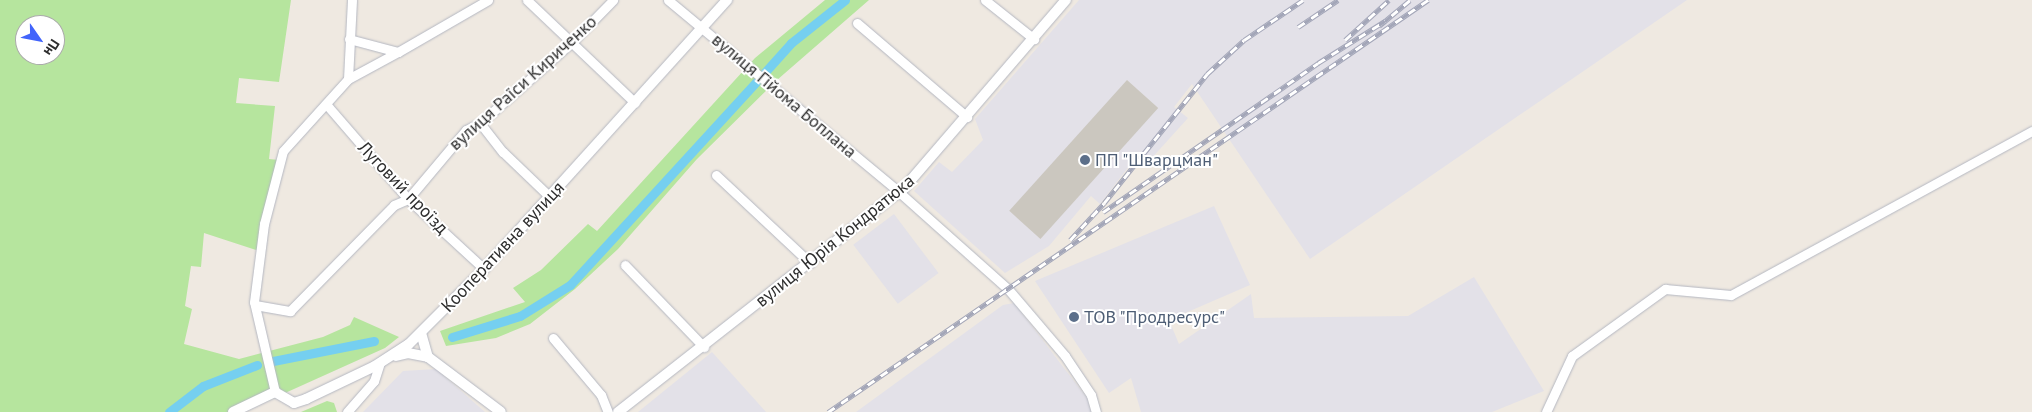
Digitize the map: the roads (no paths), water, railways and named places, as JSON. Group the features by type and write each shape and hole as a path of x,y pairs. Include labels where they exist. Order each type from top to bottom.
{"street":[{"path":"348,79 352,0"},
{"path":"233,412 276,392 255,305 264,224 284,151 348,79 488,0"},
{"path":"527,0 635,103"},
{"name":"вулиця Раїси Кириченко","path":"255,305 290,311 394,205 408,199 440,158 466,130 480,123 572,42 613,0"},
{"name":"вулиця Гійома Боплана","path":"668,0 899,192 1022,305 1065,356 1091,395 1096,412"},
{"name":"Кооперативна вулиця","path":"276,392 294,403 392,357 421,333 484,269 727,0"},
{"path":"985,0 1034,39"},
{"name":"вулиця Юрія Кондратюка","path":"618,412 704,347 899,192 967,117 1066,0"},
{"path":"857,23 967,117"},
{"path":"349,38 398,52"},
{"name":"Луговий проїзд","path":"326,104 408,199 484,269"},
{"path":"480,123 550,197"},
{"path":"1546,412 1572,356 1665,289 1731,294 2032,131"},
{"path":"716,175 810,263"},
{"path":"625,264 704,347"},
{"path":"421,333 428,357"},
{"path":"553,338 601,395 608,412"},
{"path":"392,357 408,353 428,357 501,412"},
{"path":"347,412 374,381 380,363"}],"waterway":[{"path":"765,72 791,43 845,0"},
{"path":"452,337 520,316 570,285 756,82"},
{"path":"273,361 374,341"},
{"path":"169,412 203,386 257,365"}],"railway":[{"path":"1070,240 1104,203 1207,74 1244,40 1303,0"},
{"path":"1298,27 1338,0"},
{"path":"1345,40 1389,0"},
{"path":"1379,26 1410,0"},
{"path":"828,412 1428,0"},
{"path":"1103,212 1318,63 1385,21"}],"place":[{"name":"ПП \"Шварцман\"","path":"1085,160"},
{"name":"ТОВ \"Продресурс\"","path":"1074,317"}]}
